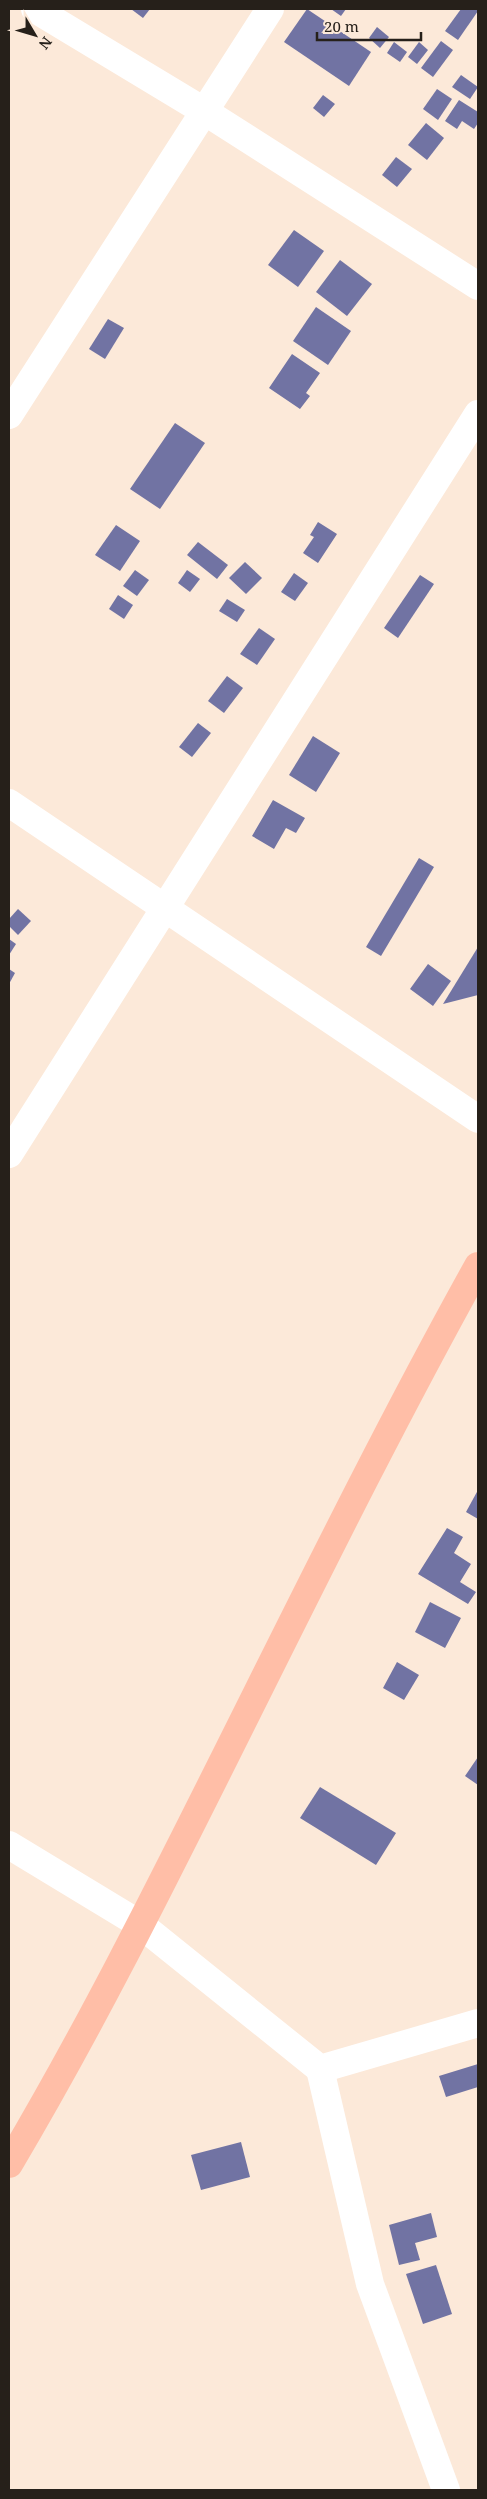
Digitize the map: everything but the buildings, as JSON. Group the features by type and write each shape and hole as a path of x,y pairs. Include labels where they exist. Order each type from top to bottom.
{"highway":[{"path":"9,2164 41,2110 141,1924 294,1619 439,1336 478,1266"}],"street":[{"path":"35,9 204,111 478,286"},
{"path":"9,415 270,9"},
{"path":"9,1154 478,414"},
{"path":"9,803 478,1119"},
{"path":"9,1845 141,1924 320,2069 370,2284 446,2490"},
{"path":"320,2069 478,2023"}]}
